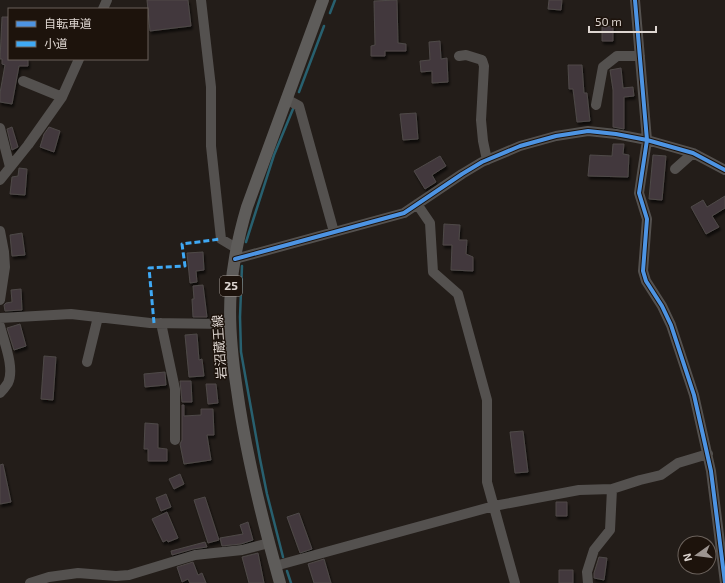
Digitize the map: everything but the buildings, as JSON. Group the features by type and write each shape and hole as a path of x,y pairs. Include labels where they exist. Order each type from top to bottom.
{"main road":[{"name":"岩沼蔵王線","path":"280,583 253,479 241,415 230,324 231,290 239,233 247,206 323,0"}],"street":[{"path":"201,0 211,87 211,146 221,239 236,253 334,232 404,212 462,174 487,160 520,146 556,136 588,131 616,134 647,140 693,153 725,170"},
{"path":"635,0 647,140 639,193 647,220 643,271 646,281 662,306 671,325 694,394 708,454 717,512 725,583"},
{"path":"459,56 466,55 482,60 484,66 481,120 487,160"},
{"path":"596,105 603,67 617,56 640,56"},
{"path":"0,180 62,97 79,60"},
{"path":"22,81 62,97"},
{"path":"286,99 299,106 334,232"},
{"path":"0,128 10,167"},
{"path":"675,168 693,153"},
{"path":"417,204 430,223 433,272 458,294 487,400 487,482 515,583"},
{"path":"0,231 5,267 0,300"},
{"path":"0,318 71,314 160,323 230,324"},
{"path":"87,362 98,317"},
{"path":"160,323 174,389 175,440"},
{"path":"0,326 10,365 10,375 8,383 0,392"},
{"path":"275,566 494,506 579,490 612,489 661,475 678,463 708,454"},
{"path":"588,583 587,572 594,550 610,530 612,489"},
{"path":"30,583 49,577 78,573 116,576 129,575 195,555 242,550 269,544"}],"waterway":[{"path":"330,13 335,0"},
{"path":"299,92 324,26"},
{"path":"246,242 274,155 293,109"},
{"path":"242,266 240,317 241,352 267,494 283,557"},
{"path":"287,571 291,583"}],"marked path":[{"path":"154,323 149,268 185,266 182,244 221,239"}],"cycle path":[{"path":"635,0 647,140 639,193 647,219 643,271 646,281 662,306 671,325 694,395 711,471 725,583"},
{"path":"235,259 404,213 482,162 520,146 556,136 588,131 616,134 647,140 693,153 725,170"}]}
